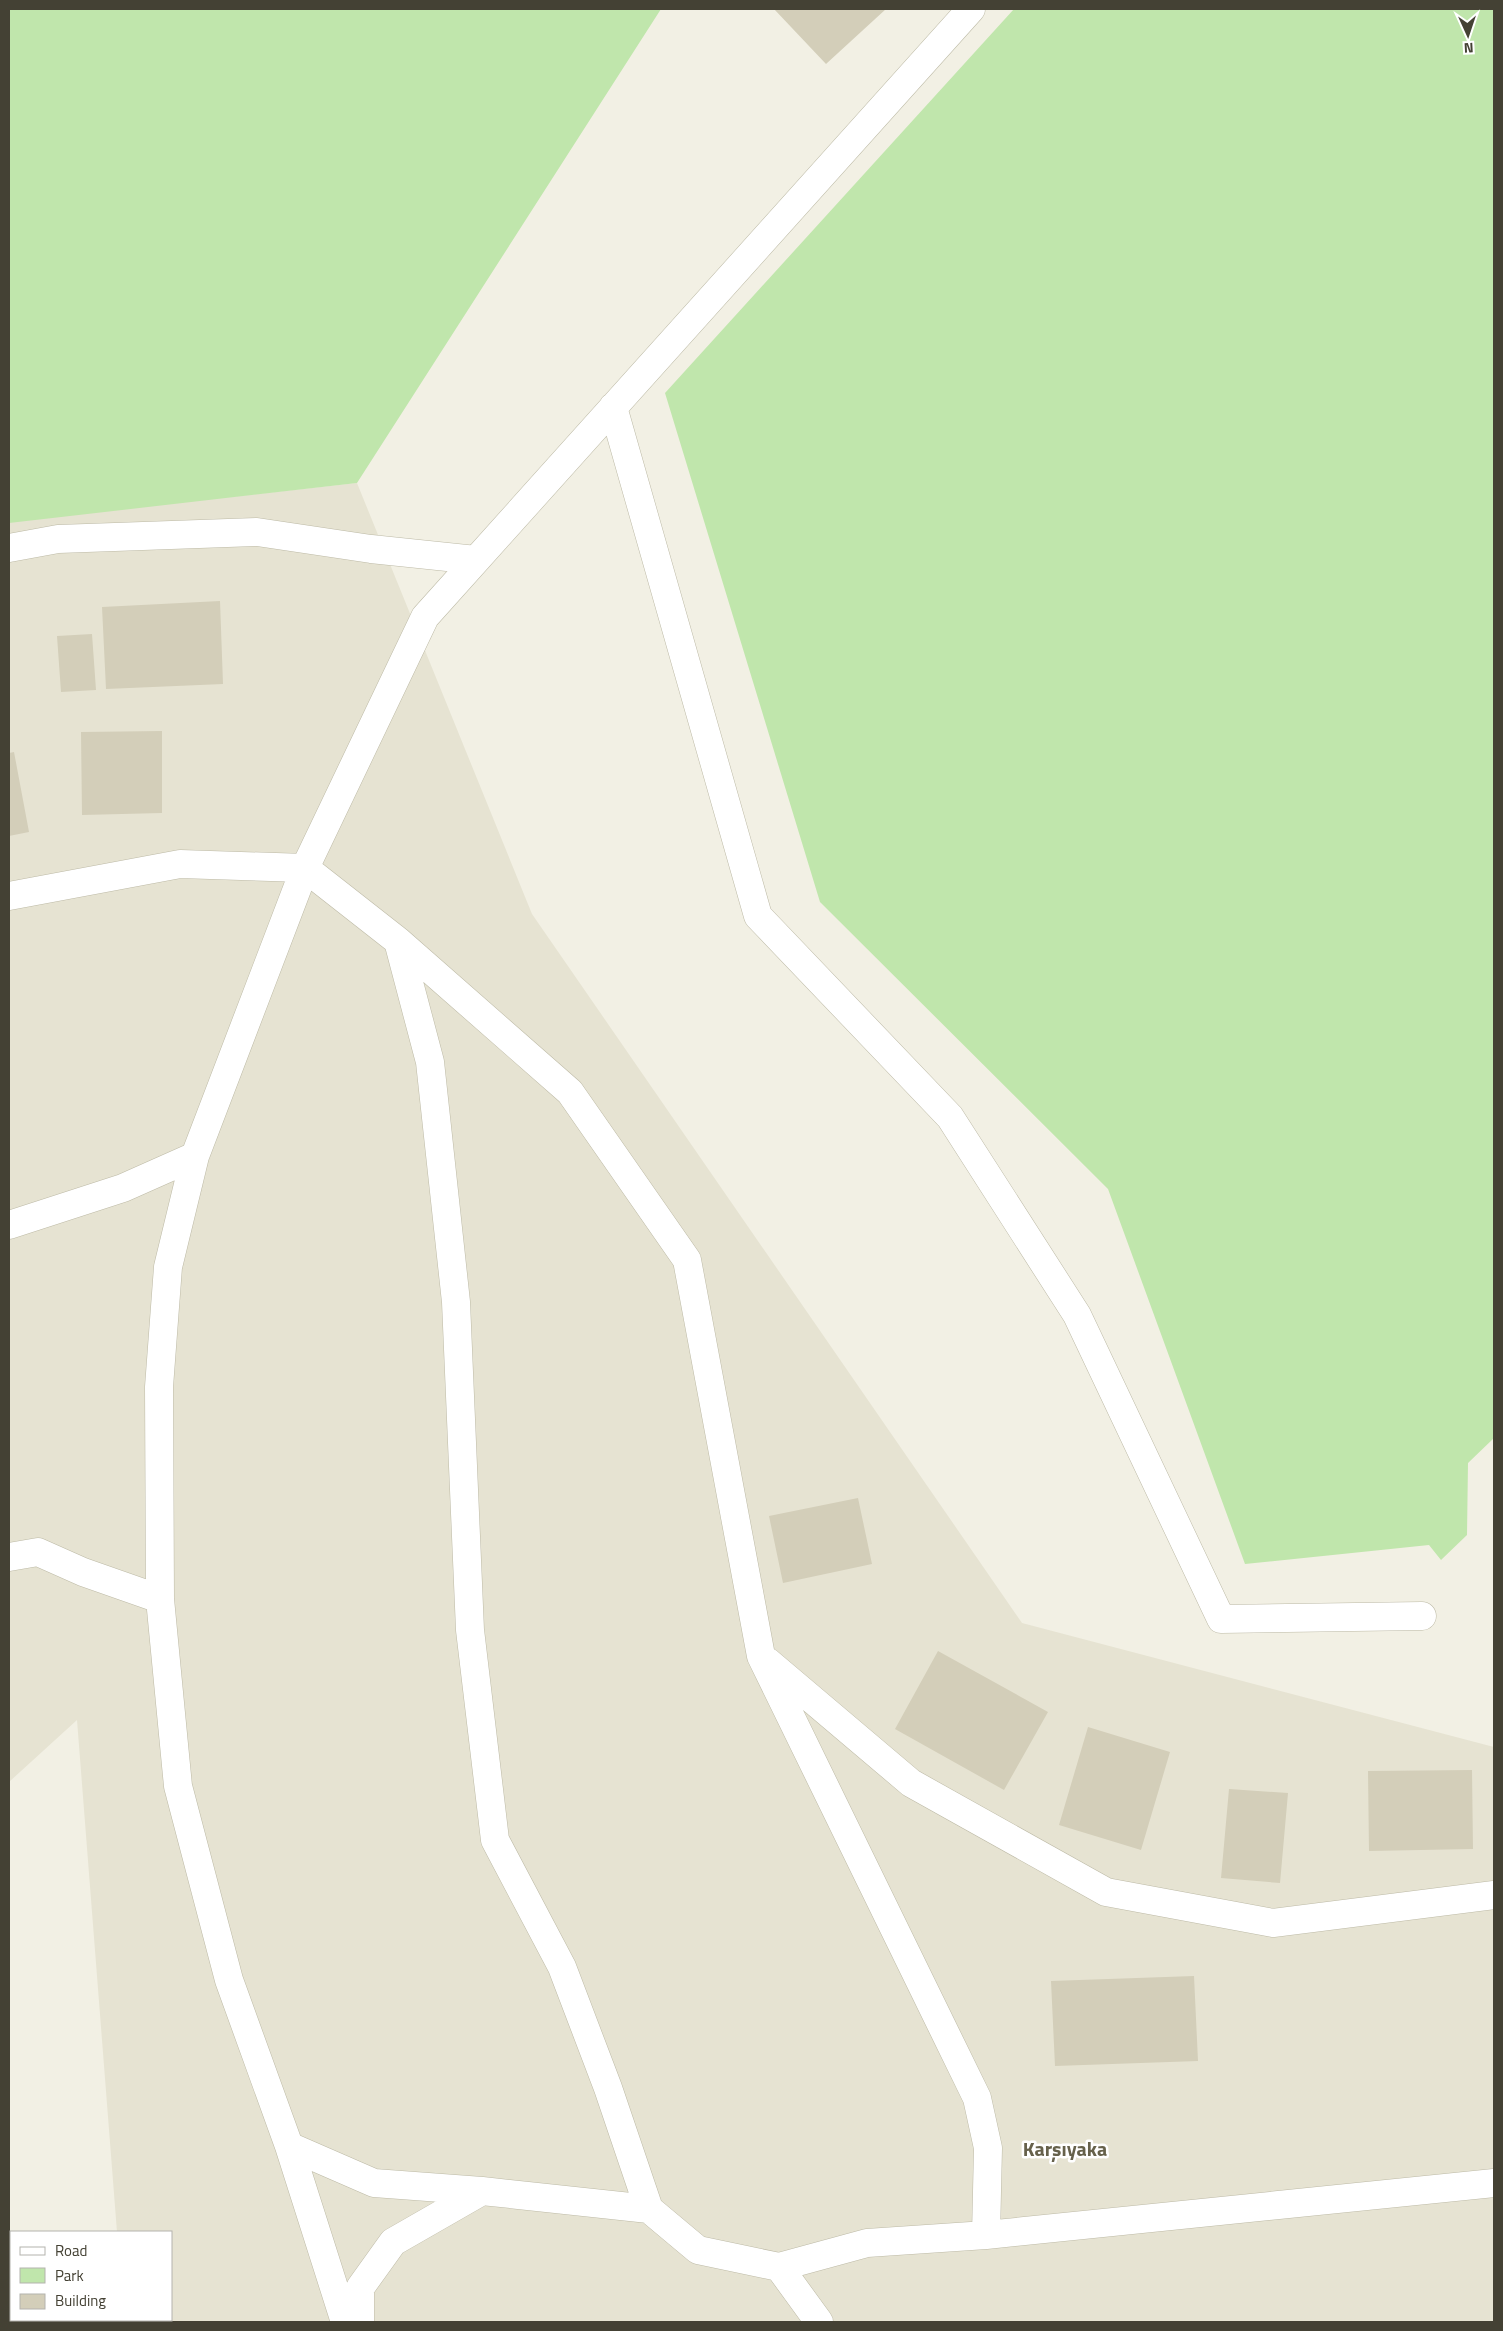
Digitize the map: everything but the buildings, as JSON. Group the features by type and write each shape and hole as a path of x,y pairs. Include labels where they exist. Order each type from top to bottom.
{"street":[{"path":"345,2322 289,2146 229,1980 178,1786 160,1599 159,1387 168,1267 194,1156 305,868 425,617 971,9"},
{"path":"612,407 758,916 950,1117 1077,1315 1221,1619 1422,1616"},
{"path":"9,548 58,539 257,532 372,549 476,560"},
{"path":"9,896 180,864 305,868 398,941 570,1092 687,1260 761,1656 977,2098 988,2148 986,2235"},
{"path":"398,941 430,1062 434,1091 456,1302 470,1630 495,1840 562,1967 608,2088 650,2210 698,2250 779,2267 867,2243 986,2235 1494,2184"},
{"path":"9,1225 123,1188 194,1156"},
{"path":"9,1557 38,1552 83,1572 160,1599"},
{"path":"761,1656 911,1783 1106,1892 1274,1923 1494,1894"},
{"path":"289,2146 374,2183 482,2191 650,2210"},
{"path":"360,2322 360,2288 393,2242 482,2191"},
{"path":"779,2267 819,2322"}],"shaded area":[{"path":"357,483 532,914 1022,1623 1494,1747 1494,2322 125,2322 172,2321 172,2231 117,2231 77,1720 9,1782 9,521"}],"green space":[{"path":"9,9 661,9 357,483 9,523"},
{"path":"1014,9 1494,9 1494,1438 1468,1463 1467,1535 1441,1560 1429,1545 1245,1564 1108,1189 820,902 665,393"}],"district":[{"name":"Karşıyaka","path":"1065,2149"}]}
